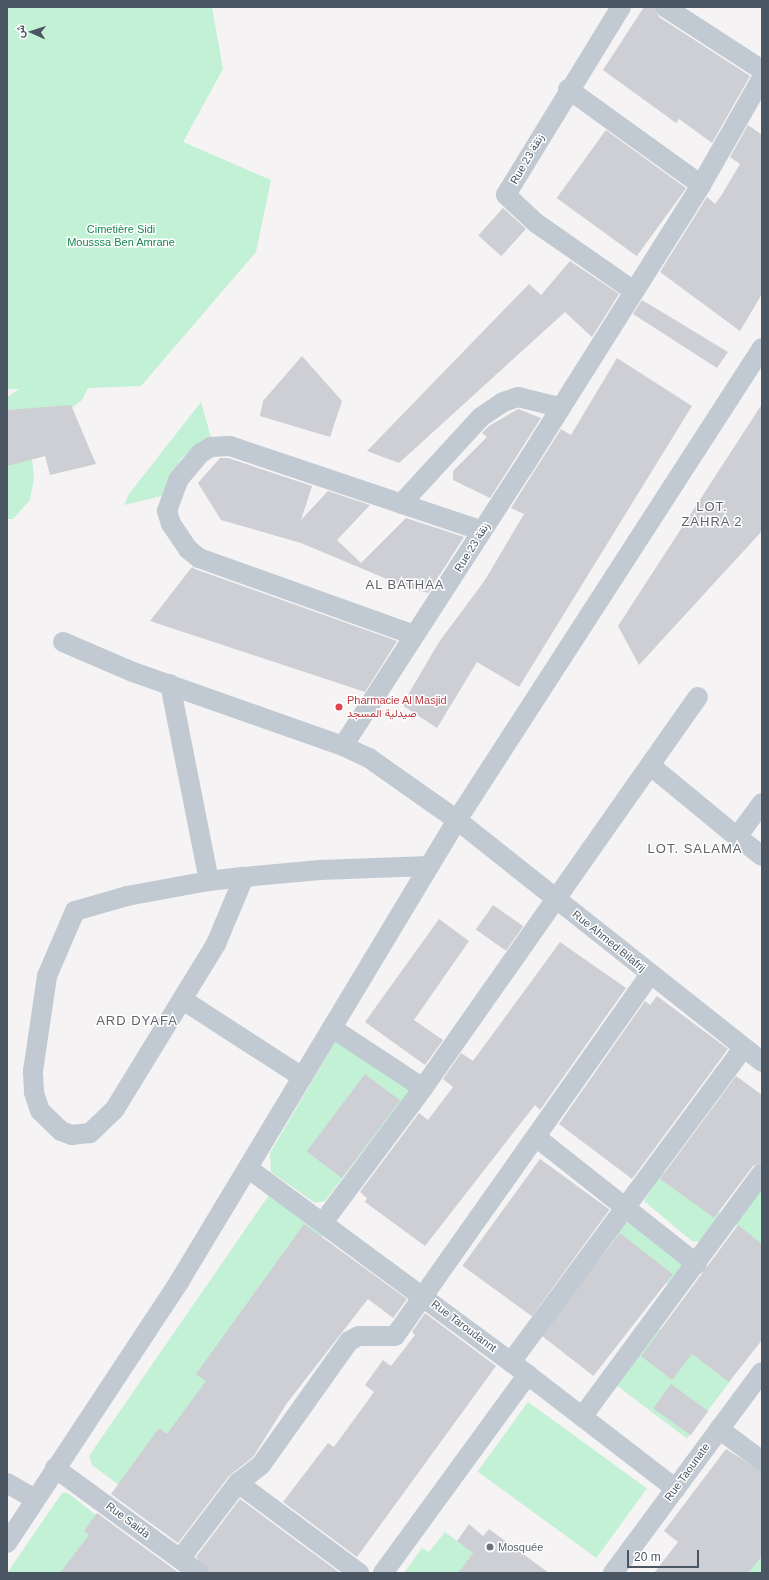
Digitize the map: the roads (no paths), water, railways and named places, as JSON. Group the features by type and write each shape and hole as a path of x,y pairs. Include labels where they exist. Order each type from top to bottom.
{"street":[{"name":"Rue 23 زنقة","path":"621,7 568,89 506,195 553,236 634,291"},
{"path":"665,7 762,70"},
{"name":"Rue 23 زنقة","path":"343,746 482,531 559,407 634,291 700,185 762,78"},
{"path":"568,89 700,185"},
{"path":"7,1543 179,1282 249,1169 302,1077 457,820 762,348"},
{"path":"401,504 481,417 503,402 518,397 559,407"},
{"path":"414,635 199,558 176,534 167,511 178,480 200,453 222,445 482,531"},
{"name":"Rue Ahmed Bilafrij","path":"63,642 170,684 343,746 405,781 457,820 742,1048 762,1062"},
{"path":"170,684 209,881"},
{"path":"324,1221 423,1088 556,898 651,766 698,697"},
{"path":"651,766 762,856"},
{"path":"737,837 762,803"},
{"path":"244,877 216,944 115,1109 90,1133 72,1135 61,1131 40,1111 34,1092 33,1071 41,1000 56,948 75,911 127,896 209,881 244,877 429,866"},
{"path":"180,1559 238,1483 261,1465 349,1340 359,1336 395,1336 425,1297 650,974"},
{"path":"183,1000 302,1077"},
{"path":"332,1028 423,1088"},
{"path":"511,1362 626,1209 742,1048"},
{"path":"536,1137 697,1264"},
{"name":"Rue Taroudannt","path":"249,1169 324,1221 528,1374 676,1488"},
{"path":"582,1417 697,1264 762,1173"},
{"name":"Rue Taounate","path":"613,1573 762,1372"},
{"path":"383,1573 528,1374"},
{"path":"719,1429 762,1461"},
{"name":"Rue Saida","path":"55,1468 199,1573"},
{"path":"7,1482 35,1499"},
{"path":"238,1483 360,1573"}],"place":[{"name":"Pharmacie Al Masjid صيدلية المسجد","path":"339,707"},
{"name":"Mosquée","path":"490,1547"}],"district":[{"name":"LOT. ZAHRA 2","path":"712,516"},
{"name":"AL BATHAA","path":"405,585"},
{"name":"LOT. SALAMA","path":"695,849"},
{"name":"ARD DYAFA","path":"137,1021"}],"park label":[{"name":"Cimetière Sidi Mousssa Ben Amrane","path":"121,236"}]}
